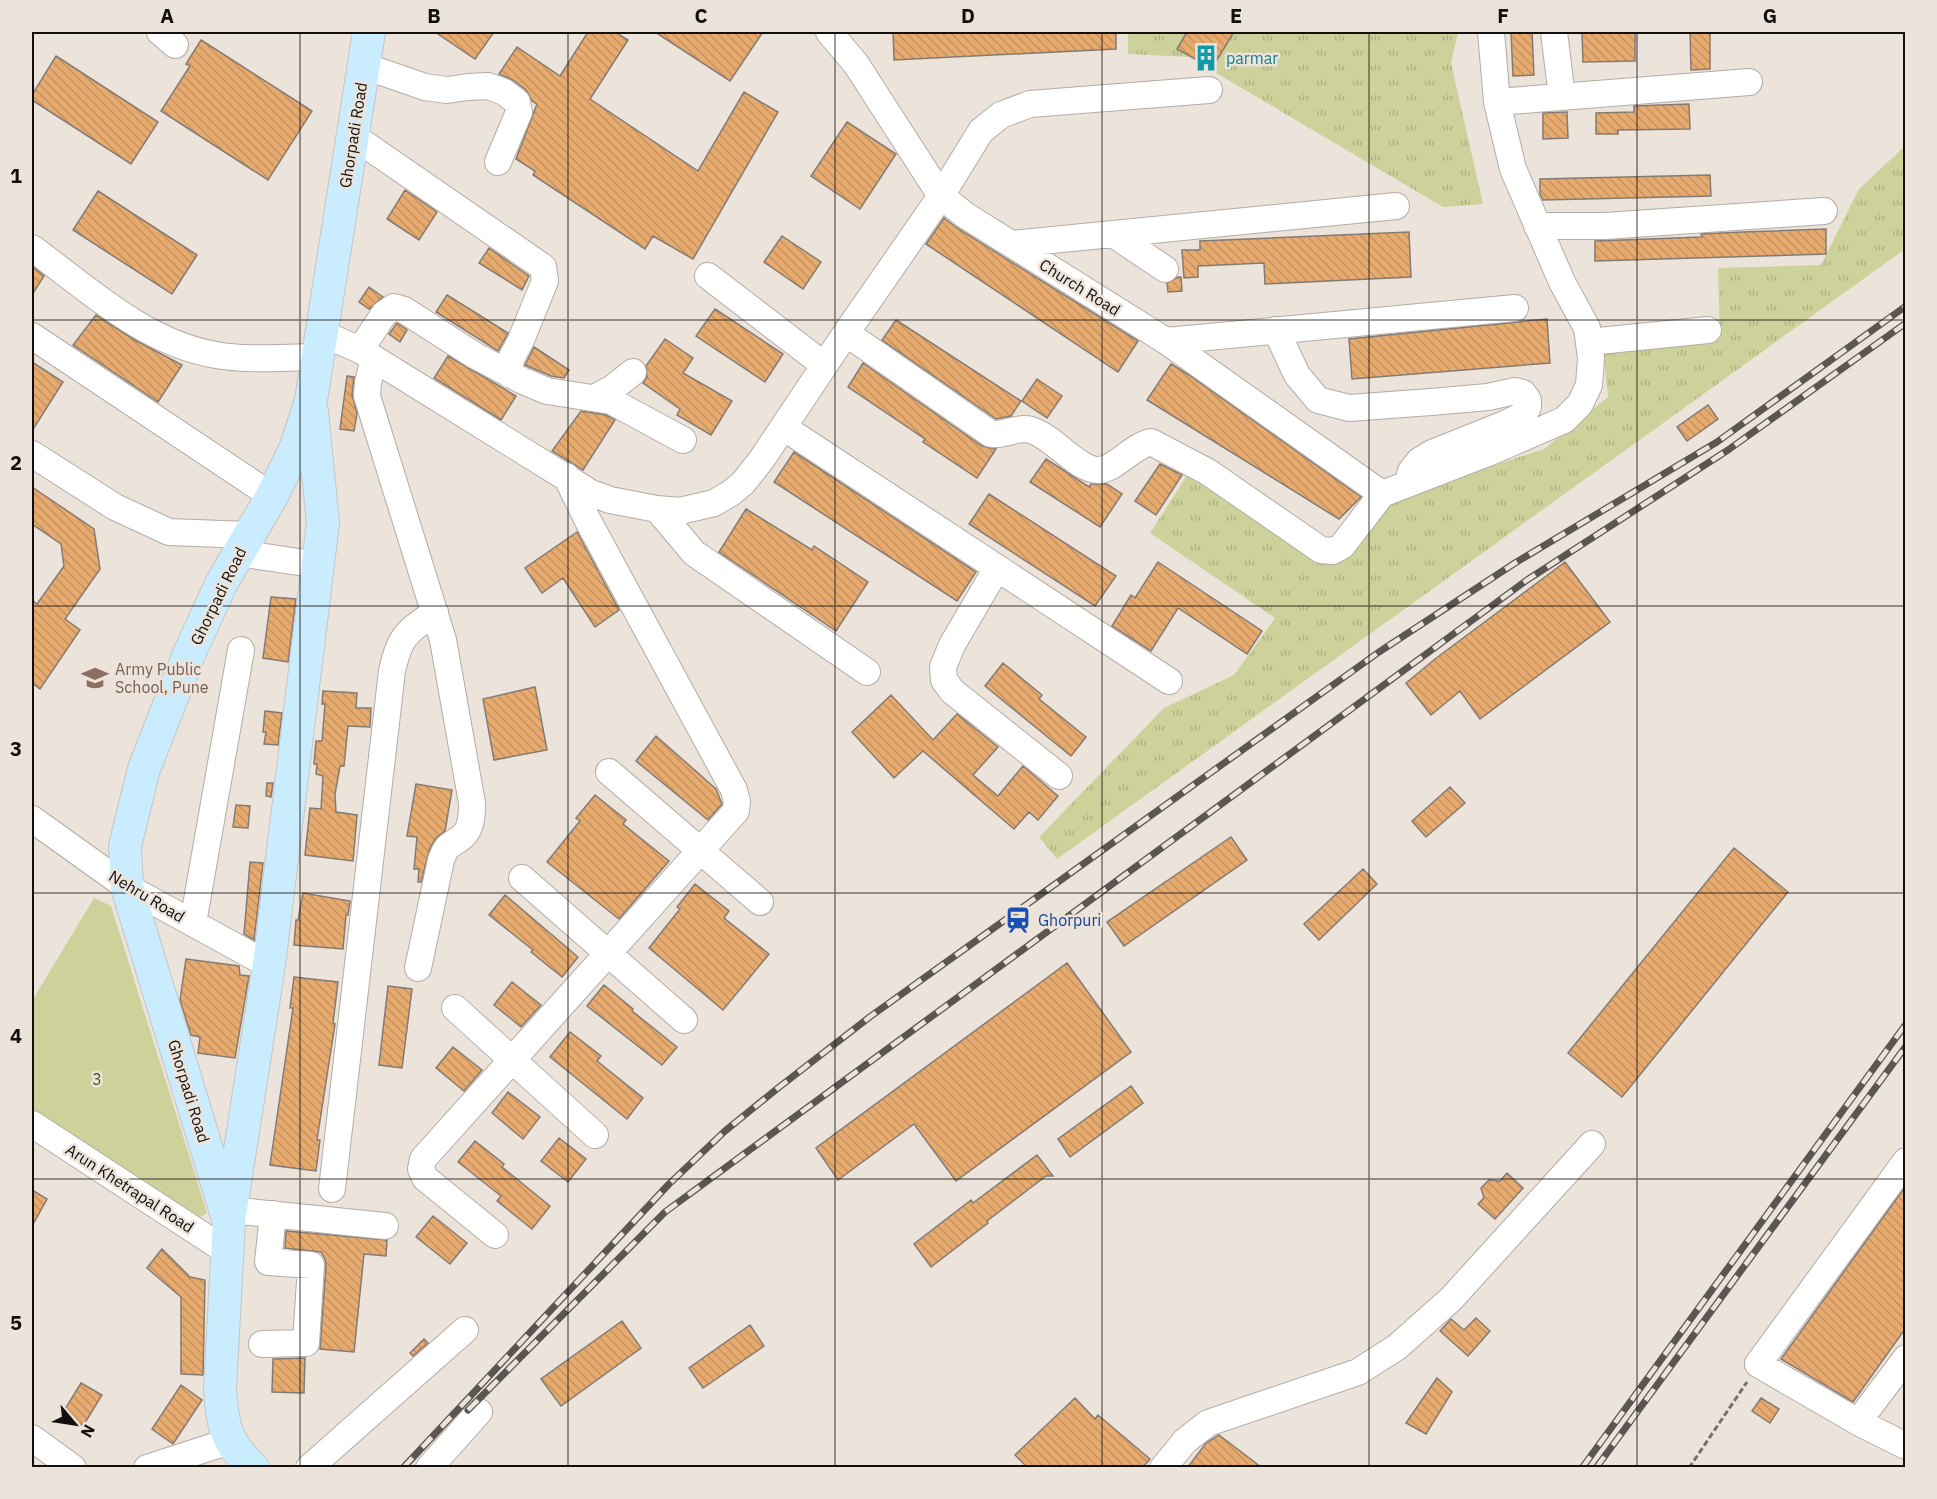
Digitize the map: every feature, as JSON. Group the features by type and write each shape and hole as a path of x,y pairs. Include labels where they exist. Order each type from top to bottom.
{"main road":[{"name":"Ghorpadi Road","path":"253,1467 230,1441 222,1415 220,1389 229,1228 127,887 125,846 144,769 189,654 221,584 272,496 296,447 311,399 369,32"},
{"path":"229,1228 269,965 323,524 311,399"}],"street":[{"name":"Church Road","path":"829,32 856,64 941,195 965,215 1166,341 1382,494"},
{"path":"846,333 991,434 1001,436 1016,430 1030,429 1048,437 1089,468 1100,470 1112,466 1141,444 1151,442 1208,472 1321,550 1333,551 1342,546 1382,494 1488,453 1564,420 1580,404 1589,385 1591,358 1587,328 1562,282 1513,169 1497,102 1491,32"},
{"path":"1554,32 1562,97"},
{"path":"364,66 425,87 447,90 489,86 504,92 517,102 519,112 498,162"},
{"path":"1497,102 1749,82"},
{"path":"32,248 129,319 163,338 216,356 243,358 319,345 367,355 591,493 610,500 680,511 714,503 731,493 750,475 941,195 981,131 1001,115 1030,104 1209,90"},
{"path":"353,136 543,267 545,281 511,359 508,374"},
{"path":"1012,244 1396,206"},
{"path":"1538,226 1605,226 1824,211"},
{"path":"1113,234 1165,269"},
{"path":"708,276 824,365"},
{"path":"418,968 441,860 445,849 464,836 470,827 472,803 443,640 369,404 367,355 384,314 394,307 404,310 508,374 547,391 596,397 625,407 683,440"},
{"path":"1166,341 1515,308"},
{"path":"1276,330 1297,375 1318,400 1350,408 1488,397 1515,391 1523,393 1528,400 1528,407 1523,415 1432,453 1419,461 1411,471 1407,484"},
{"path":"1589,342 1708,330"},
{"path":"32,336 272,496"},
{"path":"596,397 613,388 633,372"},
{"path":"783,427 1168,681"},
{"path":"32,454 115,507 169,532 243,544 318,565"},
{"path":"495,1235 425,1178 421,1169 423,1159 736,811 737,802 734,790 566,476"},
{"path":"657,509 694,553 867,672"},
{"path":"997,568 952,645 943,667 944,680 952,691 1059,776"},
{"path":"332,1189 392,671 397,649 406,633 435,612"},
{"path":"193,923 241,650"},
{"path":"609,772 760,902"},
{"name":"Nehru Road","path":"32,819 127,887 269,965"},
{"path":"522,878 684,1020"},
{"path":"455,1008 595,1135"},
{"name":"Arun Khetrapal Road","path":"32,1124 229,1228"},
{"path":"1163,1467 1185,1441 1208,1424 1236,1412 1358,1372 1397,1347 1451,1299 1592,1144"},
{"path":"1905,1161 1758,1364 1858,1422 1905,1446"},
{"path":"229,1228 273,1214 385,1226"},
{"path":"262,1344 306,1343 307,1332 311,1266 268,1262 273,1214"},
{"path":"309,1467 465,1330"},
{"path":"1858,1422 1905,1358"},
{"path":"429,1467 479,1412"},
{"path":"32,1438 73,1467"},
{"path":"147,1467 230,1441"}],"path":[{"path":"1689,1467 1758,1364"}],"green space":[{"path":"1128,32 1458,32 1451,63 1483,204 1443,207 1189,57 1128,54"},
{"path":"1905,146 1905,249 1057,859 1039,837 1164,708 1234,675 1275,618 1150,533 1191,469 1330,563 1342,561 1387,500 1544,449 1608,397 1603,351 1608,347 1720,336 1718,268 1821,265 1859,189"},
{"name":"3","path":"94,898 111,906 207,1213 188,1224 32,1114 32,1001"}],"building":[{"path":"435,32 494,32 475,59"},
{"path":"588,32 615,32 628,40 590,99 698,171 744,92 778,112 693,259 653,236 645,249 533,175 535,171 516,159 537,104 532,101 526,90 513,80 499,74 517,47 560,76"},
{"path":"655,32 763,32 730,81"},
{"path":"893,32 1116,32 1116,49 894,60"},
{"name":"parmar","path":"1187,32 1234,32 1212,68 1177,49"},
{"path":"1511,32 1532,32 1534,75 1513,76"},
{"path":"1582,32 1635,32 1635,61 1583,62"},
{"path":"1690,32 1710,32 1710,69 1691,70"},
{"path":"201,40 312,111 268,180 161,111 190,66 186,64"},
{"path":"56,56 158,122 131,164 32,100 32,95"},
{"path":"1689,104 1690,129 1618,130 1618,134 1596,134 1596,113 1634,112 1634,106"},
{"path":"1567,112 1568,138 1543,139 1543,113"},
{"path":"847,122 896,154 860,209 811,176"},
{"path":"1710,175 1711,196 1543,200 1540,194 1540,179"},
{"path":"405,190 437,212 419,240 387,219"},
{"path":"98,191 197,255 172,294 73,230"},
{"path":"944,218 1138,341 1118,372 926,244"},
{"path":"1826,229 1826,254 1595,261 1595,241"},
{"path":"1409,232 1411,277 1265,284 1264,263 1198,266 1198,277 1184,278 1182,250 1200,250 1200,241"},
{"path":"782,236 821,262 803,289 764,262"},
{"path":"489,248 529,276 522,290 479,263"},
{"path":"32,266 44,276 32,295"},
{"path":"1181,277 1182,291 1168,292 1167,283"},
{"path":"369,287 383,297 369,309 359,302"},
{"path":"447,295 508,333 498,351 436,312"},
{"path":"715,309 783,354 765,382 696,336"},
{"path":"96,315 133,339 182,365 158,402 73,345"},
{"path":"1547,319 1550,363 1352,379 1349,339"},
{"path":"896,320 1021,401 1011,416 996,419 882,340"},
{"path":"397,323 407,330 400,342 389,334"},
{"path":"665,339 693,358 683,373 732,401 711,435 677,415 680,409 643,383 647,377 646,366"},
{"path":"534,347 569,370 564,378 551,376 525,365"},
{"path":"448,356 516,396 501,420 434,378"},
{"path":"32,362 63,382 32,431"},
{"path":"863,363 982,446 996,449 977,478 923,442 925,439 848,387"},
{"path":"1171,364 1361,497 1339,519 1147,400"},
{"path":"347,376 354,377 352,395 357,413 354,431 340,429"},
{"path":"1037,379 1062,396 1047,418 1022,401"},
{"path":"1708,405 1718,419 1687,441 1677,427"},
{"path":"581,411 606,415 615,420 583,470 552,451"},
{"path":"794,452 976,572 957,601 774,482"},
{"path":"1046,459 1089,487 1091,484 1107,484 1122,494 1100,527 1030,482"},
{"path":"1160,464 1182,475 1156,515 1135,501"},
{"path":"32,487 94,529 100,569 65,619 80,630 40,689 32,683 32,600 37,604 64,566 61,544 32,524"},
{"path":"989,494 1116,576 1095,606 969,524"},
{"path":"746,509 812,550 814,546 868,582 836,631 719,552"},
{"path":"577,532 619,610 595,627 563,578 542,593 525,568"},
{"path":"1158,562 1262,631 1247,654 1178,608 1151,651 1112,626 1131,595 1135,598"},
{"path":"1565,562 1610,622 1480,719 1460,691 1431,715 1406,683"},
{"path":"271,597 296,599 288,662 263,658"},
{"path":"1003,663 1042,695 1039,699 1086,737 1071,756 985,686"},
{"path":"535,687 547,750 494,760 483,699"},
{"path":"323,691 357,693 356,708 371,708 370,727 348,726 344,766 340,766 335,794 336,812 357,815 353,861 305,855 310,808 321,809 323,776 316,774 317,764 314,764 316,741 322,741 325,704 322,704"},
{"path":"891,695 933,740 957,714 998,747 973,775 998,796 1023,766 1058,796 1038,820 1029,812 1014,829 923,751 894,778 852,732"},
{"path":"265,711 282,713 278,745 264,744"},
{"path":"656,736 716,789 722,804 708,820 636,761"},
{"path":"267,783 273,783 271,797 266,796"},
{"path":"416,784 452,790 445,831 436,838 430,848 421,882 418,882 419,869 414,869 417,837 407,836"},
{"path":"1450,787 1465,803 1426,837 1412,821"},
{"path":"595,795 626,820 623,824 669,861 619,919 547,862 580,821 576,818"},
{"path":"236,805 250,806 248,828 233,827"},
{"path":"1231,837 1247,860 1124,946 1107,922"},
{"path":"1734,848 1788,892 1622,1097 1568,1053"},
{"path":"250,862 263,863 254,940 244,934"},
{"path":"1363,869 1377,884 1319,940 1304,924"},
{"path":"695,884 729,911 724,918 769,954 723,1010 649,948 680,909 677,907"},
{"path":"303,893 350,901 348,915 346,915 343,949 294,945 296,920 298,920"},
{"path":"505,895 578,957 562,977 531,952 533,950 489,915"},
{"path":"186,959 239,966 240,975 249,976 235,1058 198,1053 200,1037 191,1035 180,1000"},
{"path":"1067,963 1131,1052 956,1181 914,1124 838,1180 816,1148"},
{"path":"294,977 338,982 333,1023 335,1024 317,1140 320,1140 316,1171 270,1165 293,1008 290,1008"},
{"path":"512,982 541,1005 521,1027 494,1005"},
{"path":"604,985 677,1047 662,1065 587,1006"},
{"path":"388,986 412,989 402,1068 379,1065"},
{"path":"570,1032 601,1056 597,1061 643,1098 627,1119 550,1057"},
{"path":"453,1047 482,1070 464,1091 436,1068"},
{"path":"1131,1086 1143,1103 1070,1157 1058,1139"},
{"path":"508,1092 540,1117 523,1139 492,1113"},
{"path":"559,1138 586,1159 568,1182 541,1161"},
{"path":"475,1141 504,1164 502,1167 550,1206 532,1229 497,1201 501,1196 458,1162"},
{"path":"1037,1155 1053,1176 1046,1176 931,1267 914,1244 971,1200 973,1203"},
{"path":"1507,1173 1523,1188 1495,1219 1478,1204 1484,1198 1481,1188 1489,1180 1500,1181"},
{"path":"1905,1187 1905,1329 1853,1402 1781,1359"},
{"path":"32,1190 47,1199 32,1226"},
{"path":"433,1216 467,1243 450,1264 416,1237"},
{"path":"286,1231 387,1240 386,1256 364,1254 354,1352 320,1349 325,1259 321,1252 285,1248"},
{"path":"162,1249 190,1277 205,1280 203,1375 181,1374 181,1297 147,1268"},
{"path":"1476,1318 1490,1331 1468,1356 1440,1331 1451,1319 1464,1330"},
{"path":"622,1321 641,1348 561,1406 541,1379"},
{"path":"750,1325 764,1346 703,1388 689,1368"},
{"path":"424,1339 428,1343 413,1356 410,1353"},
{"path":"305,1358 304,1393 272,1392 273,1359"},
{"path":"1437,1378 1452,1392 1426,1434 1406,1423"},
{"path":"81,1383 102,1395 83,1426 62,1414"},
{"path":"181,1385 202,1400 173,1444 152,1429"},
{"path":"1075,1398 1095,1419 1098,1415 1150,1459 1143,1467 1027,1467 1015,1455"},
{"path":"1761,1398 1779,1409 1770,1423 1752,1411"},
{"path":"1219,1435 1261,1467 1188,1467 1206,1443"}],"railway":[{"path":"403,1468 669,1184 725,1131 871,1016 1379,652 1515,563 1717,442 1906,306"},
{"path":"468,1410 665,1212 1527,580 1728,450 1906,323"},
{"path":"1582,1468 1906,1024"},
{"path":"1596,1468 1906,1046"}],"place":[{"name":"parmar","path":"1206,58"},
{"name":"Army Public School, Pune","path":"95,678"},
{"name":"Ghorpuri","path":"1018,920"}]}
